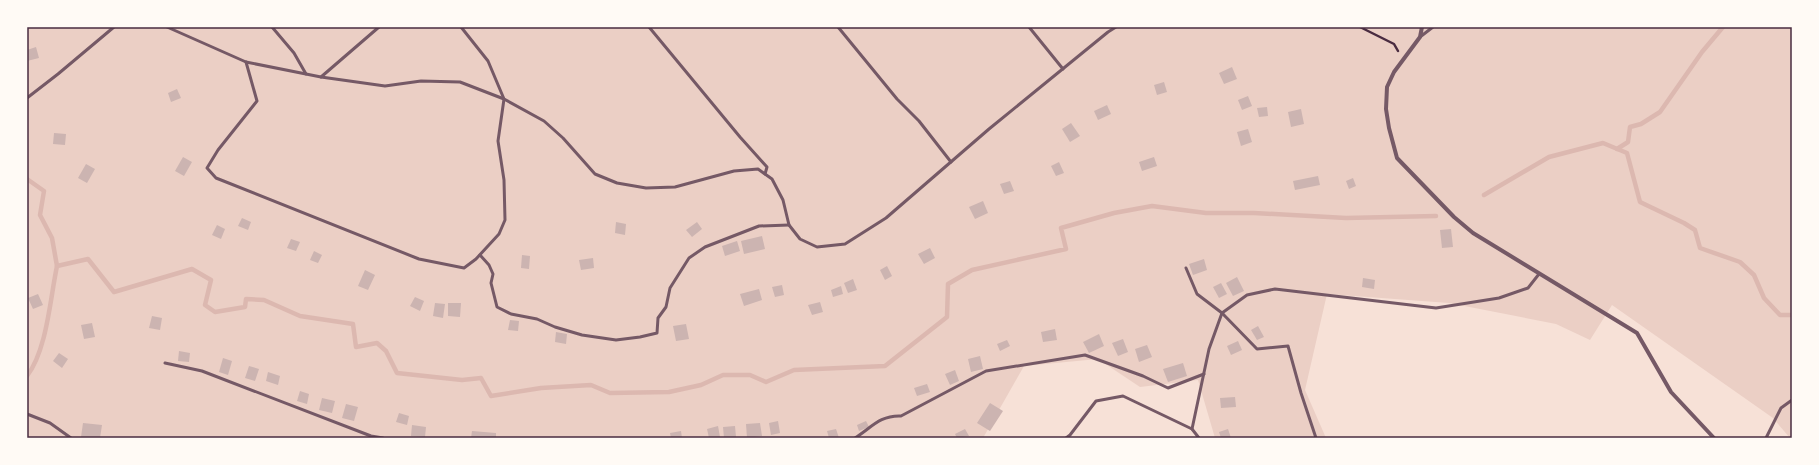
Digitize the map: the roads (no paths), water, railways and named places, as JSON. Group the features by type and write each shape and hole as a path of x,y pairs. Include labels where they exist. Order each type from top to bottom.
{"street":[{"path":"1422,27 1420,37 1402,60 1387,86 1386,109 1397,158 1443,206 1474,233 1538,274 1637,333 1671,392 1714,438"}],"lane":[{"path":"27,98 114,27"},
{"path":"166,27 246,62 321,77 385,86 421,81 460,82 504,99 544,121 563,138 595,174 616,183 646,188 675,187 734,171 758,169 772,179 783,200 789,225 800,239 817,247 845,244 886,218 951,162 1116,27"},
{"path":"272,27 294,53 306,74"},
{"path":"321,77 379,27"},
{"path":"246,62 257,101 218,150 207,168 216,178 419,259 464,268 480,255 499,234 505,220 504,180 498,141 504,99 488,61 461,27"},
{"path":"649,27 740,137 767,167 765,174"},
{"path":"838,27 897,99 919,121 951,162"},
{"path":"1029,27 1063,69"},
{"path":"1420,37 1433,27"},
{"path":"480,255 489,265 493,274 491,283 497,307 511,314 537,319 555,327 582,335 616,340 657,333 658,318 666,307 670,288 689,258 705,247 759,226 789,225"},
{"path":"1186,268 1197,294 1222,313 1257,349 1288,346 1301,393 1316,438"},
{"path":"1192,429 1209,349 1222,313 1247,295 1275,289 1436,308 1498,298 1528,288 1538,274"},
{"path":"855,438 867,431 874,424 890,415 901,416 986,371 1085,355 1143,376 1168,388 1204,374"},
{"path":"164,363 202,371 371,436 383,438"},
{"path":"1066,438 1070,435 1096,401 1123,396 1192,429 1199,438"},
{"path":"1766,438 1781,408 1792,400"},
{"path":"27,414 50,423 71,438"}],"waterway":[{"path":"1617,149 1628,142 1630,127 1641,124 1660,112 1702,52 1723,27"},
{"path":"1484,195 1549,157 1603,143 1627,153 1640,202 1684,223 1695,230 1700,248 1740,262 1754,275 1764,298 1780,315 1792,315"},
{"path":"27,179 44,191 40,215 52,238 57,266 88,259 114,292 192,269 211,280 205,305 215,312 245,307 246,299 264,300 300,316 353,324 356,347 377,343 386,351 397,373 462,380 481,378 491,396 541,388 591,385 610,393 669,392 701,385 723,375 750,375 766,382 794,370 885,366 947,317 948,284 972,270 1066,249 1061,228 1114,213 1152,206 1206,213 1254,213 1346,218 1436,216"},
{"path":"27,376 34,365 47,324 57,266"}]}
